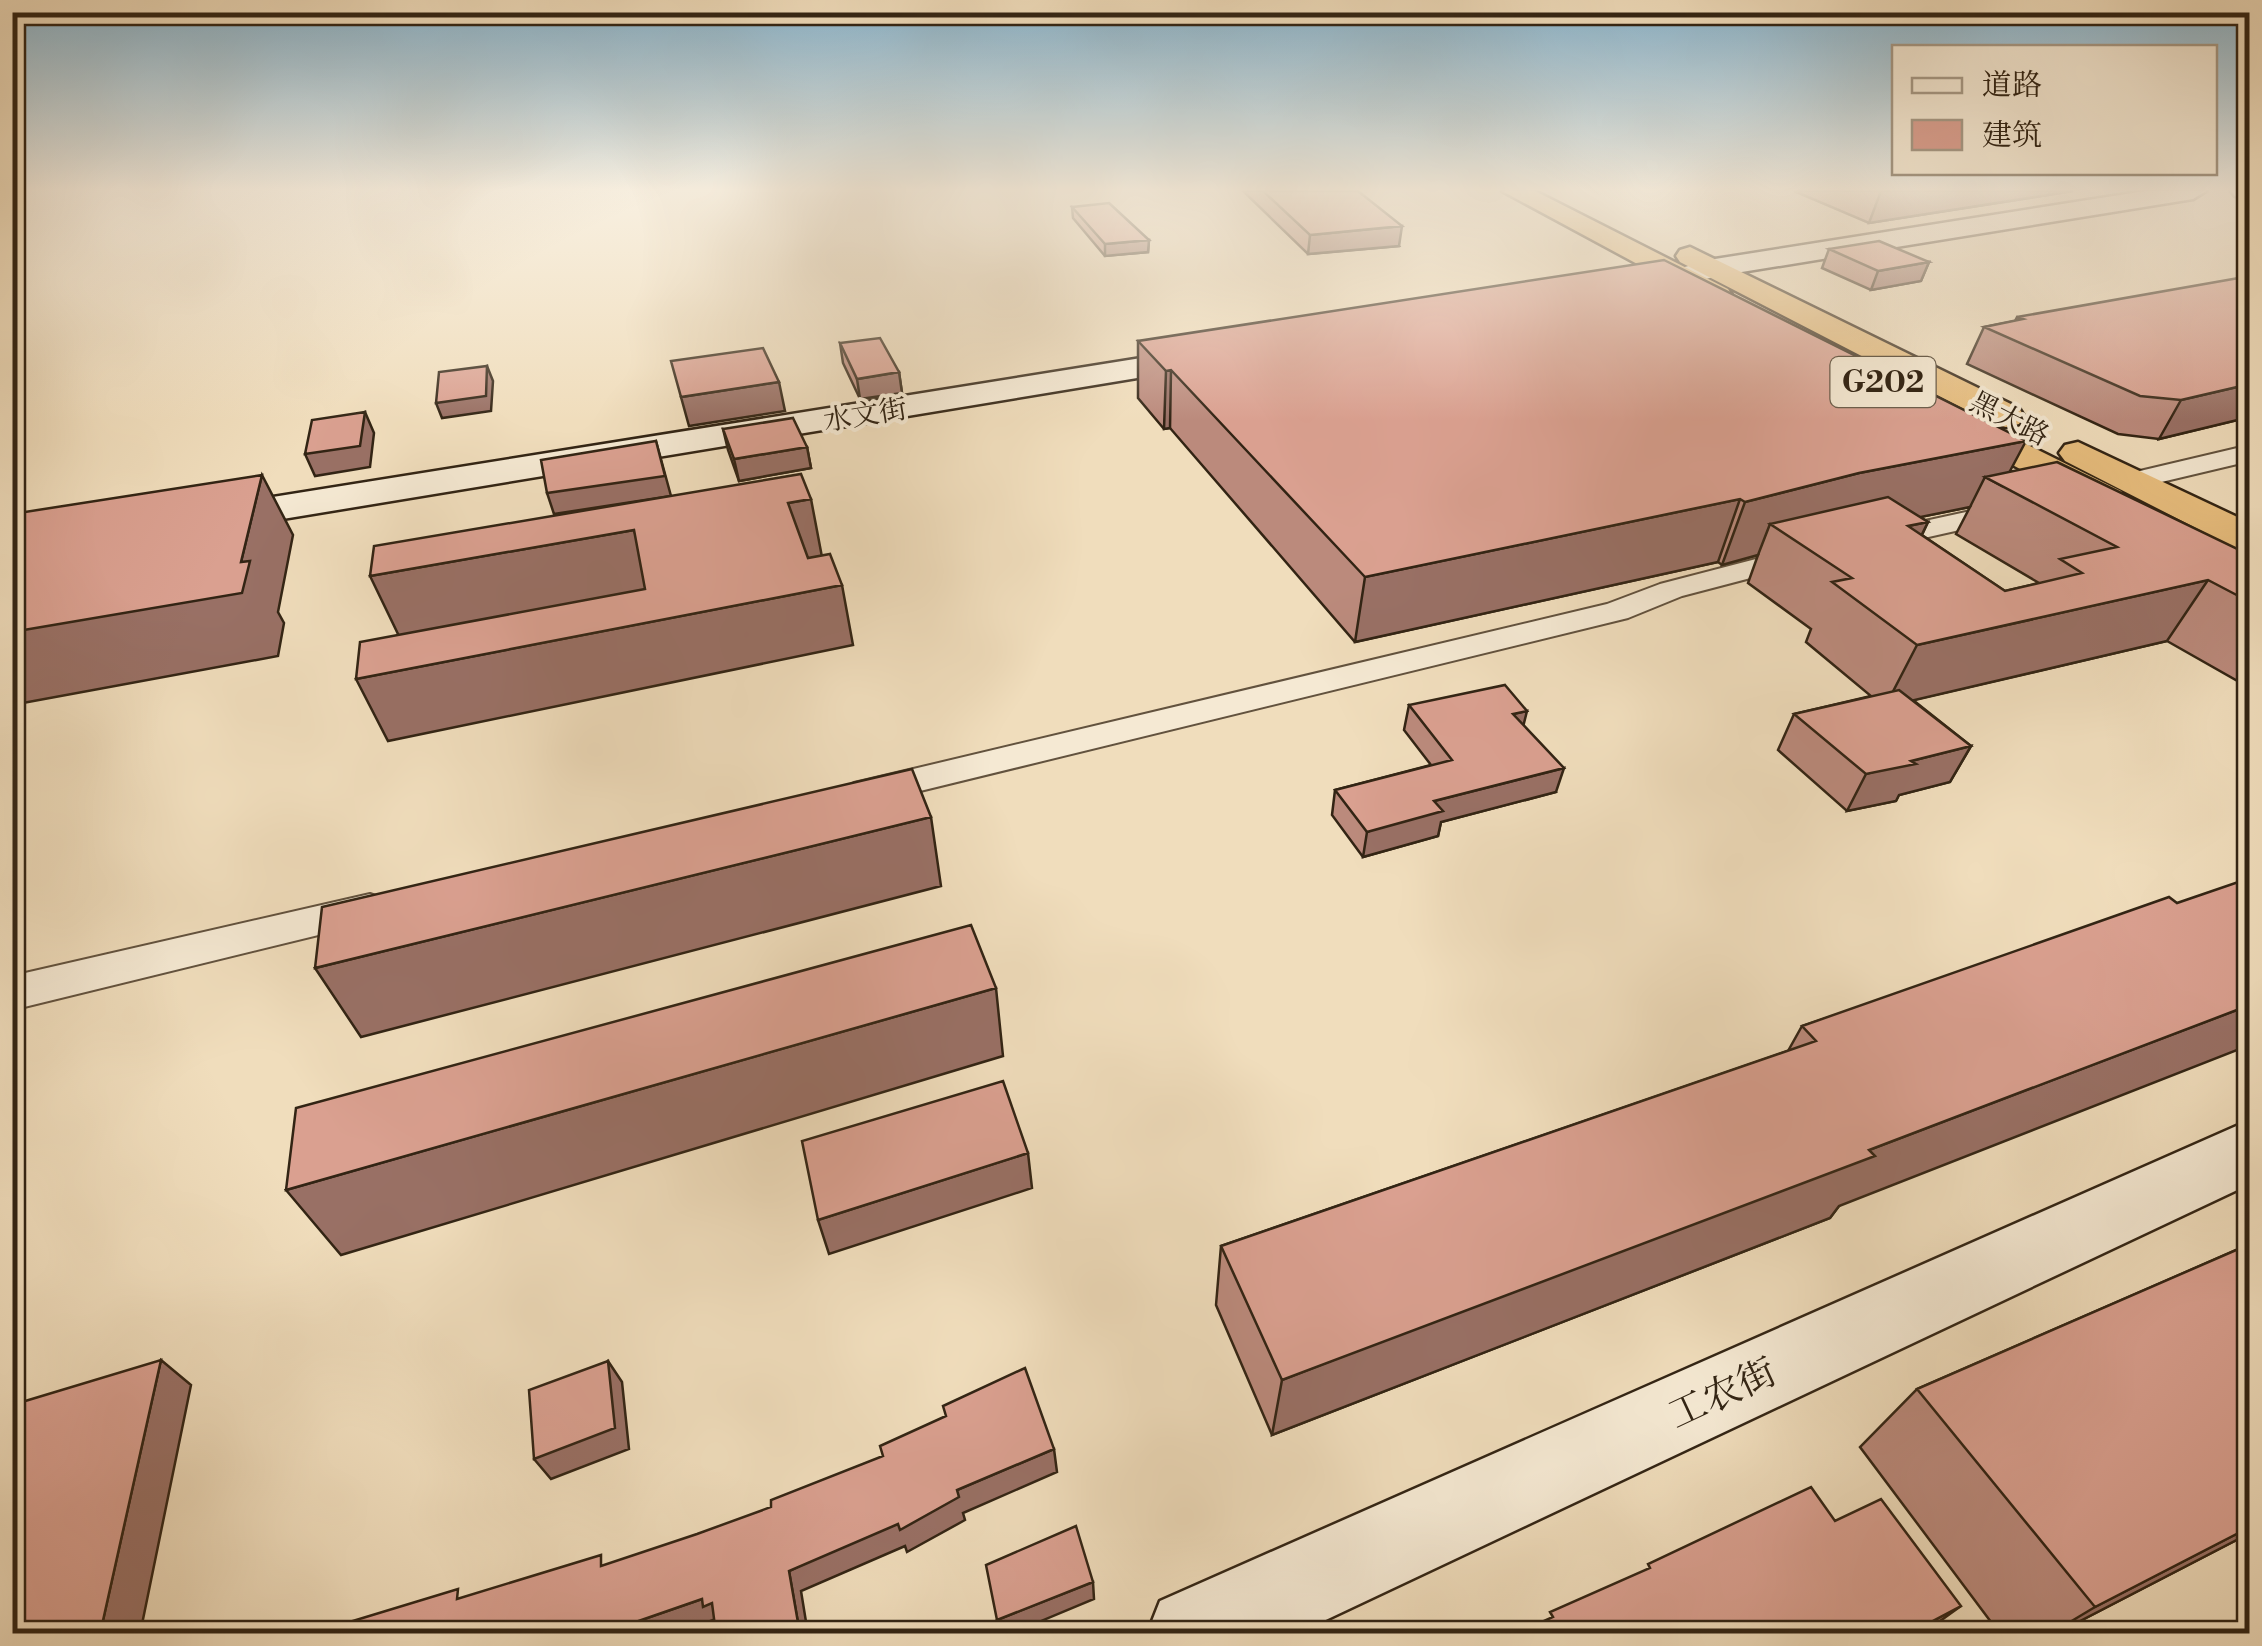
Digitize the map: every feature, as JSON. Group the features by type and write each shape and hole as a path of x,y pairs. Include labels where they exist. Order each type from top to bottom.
{"highway":[{"name":"黑大路","path":"1689,268 2250,539"},
{"name":"黑大路","path":"1691,268 2250,574"}],"street":[{"path":"1622,292 1724,268"},
{"name":"水文街","path":"170,525 1237,353"},
{"path":"2132,481 2250,452"},
{"path":"833,800 1617,611 1690,585 1833,549 2094,492"},
{"path":"12,993 413,899"},
{"name":"工农街","path":"1193,1634 2250,1150"}],"building":[{"path":"1613,268 1680,268 2026,441 1859,473 1745,502 1740,499 1365,577 1171,370 1166,371 1138,341"},
{"path":"2250,276 2250,384 2181,400 2140,396 1984,327 2023,319 2017,317"},
{"path":"880,338 899,372 857,379 840,343"},
{"path":"763,348 779,382 681,397 671,361"},
{"path":"487,366 486,396 436,403 439,372"},
{"path":"365,412 360,446 305,454 312,420"},
{"path":"793,418 807,447 734,459 723,429"},
{"path":"656,441 665,476 547,493 541,460"},
{"path":"2057,462 2250,555 2250,602 2208,580 1917,645 1832,582 1852,578 1770,524 1888,497 1928,522 1908,526 2005,591 2082,573 2060,559 2117,547 1985,477"},
{"path":"801,474 811,499 788,503 808,558 830,554 842,585 356,679 360,642 645,589 634,530 370,576 374,546"},
{"path":"262,475 241,562 250,561 242,593 12,632 12,514"},
{"path":"1505,685 1527,711 1513,714 1564,768 1434,801 1443,811 1367,832 1335,790 1452,760 1409,705"},
{"path":"1899,690 1971,746 1911,761 1916,764 1866,774 1794,714"},
{"path":"912,769 931,817 315,968 322,907"},
{"path":"2250,878 2250,1005 1869,1150 1875,1156 1282,1380 1221,1246 1816,1041 1802,1026 2169,897 2177,903"},
{"path":"971,925 996,988 286,1190 296,1108"},
{"path":"1003,1081 1028,1153 818,1220 802,1141"},
{"path":"2250,1244 2250,1527 2095,1607 1917,1389"},
{"path":"161,1360 100,1634 12,1634 12,1405"},
{"path":"608,1361 615,1428 534,1459 529,1390"},
{"path":"1025,1368 1054,1449 957,1490 959,1497 900,1530 898,1524 789,1571 800,1634 716,1634 712,1603 703,1607 702,1599 601,1634 310,1634 458,1589 457,1599 601,1555 601,1566 771,1507 771,1500 883,1456 880,1446 946,1416 943,1406"},
{"path":"1811,1487 1835,1521 1881,1499 1961,1606 1933,1621 1943,1634 1515,1634 1553,1617 1550,1612 1650,1568 1648,1564"},
{"path":"1076,1526 1093,1582 997,1620 986,1565"}]}
